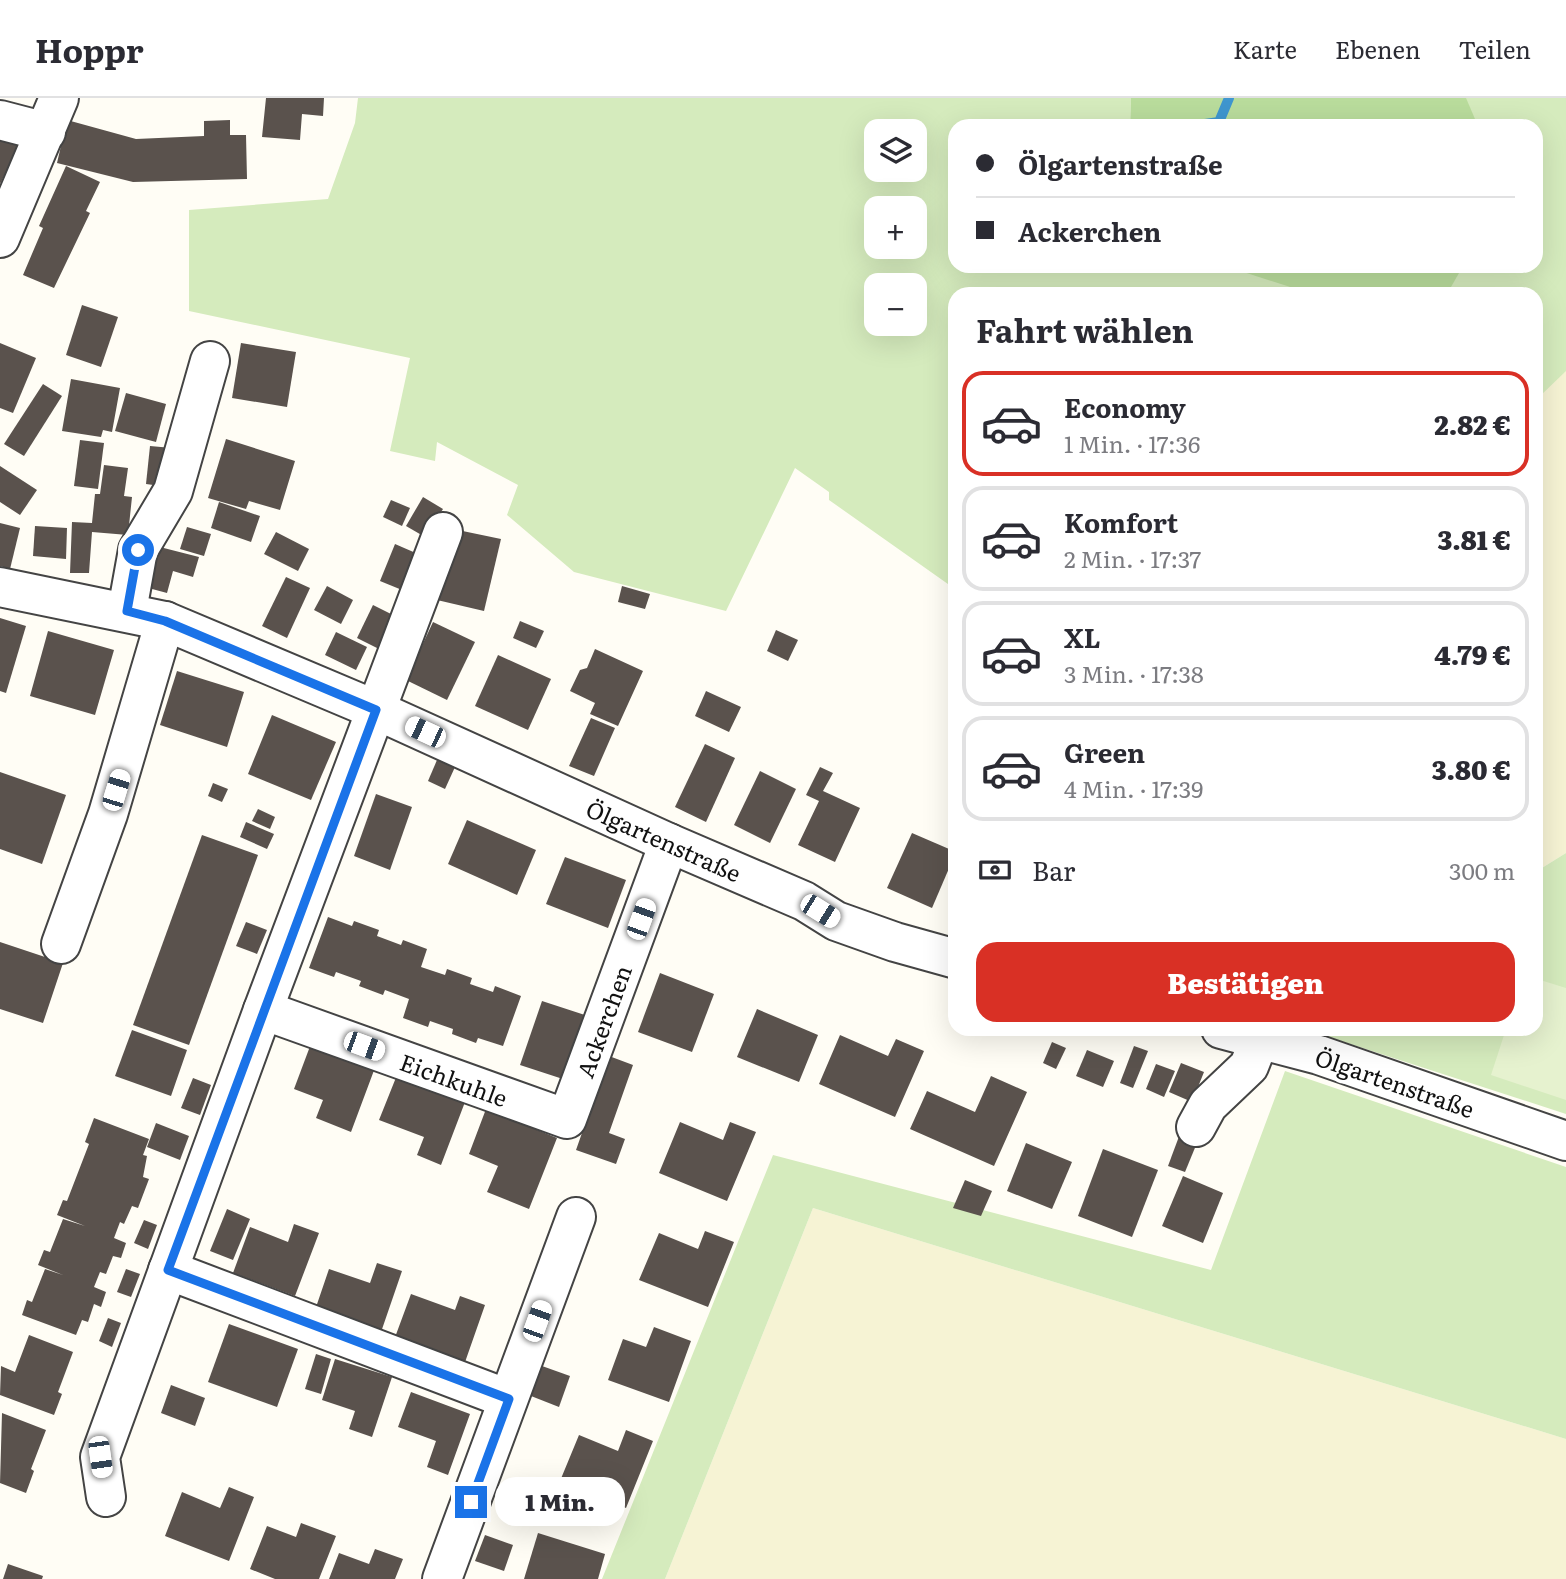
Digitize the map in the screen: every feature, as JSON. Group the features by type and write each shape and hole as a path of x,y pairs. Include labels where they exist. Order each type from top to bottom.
{"street":[{"path":"0,120 53,115 0,238"},
{"path":"127,611 138,550 173,491 210,361"},
{"path":"106,1497 100,1457 263,1010 443,532"},
{"name":"Ölgartenstraße","path":"0,587 127,611 165,621 376,710 804,901 836,921 948,956"},
{"path":"61,944 108,814 165,621"},
{"name":"Ackerchen","path":"566,1119 669,843"},
{"name":"Eichkuhle","path":"263,1010 566,1119"},
{"name":"Ölgartenstraße","path":"1251,1036 1319,1055 1566,1141"},
{"path":"1196,1126 1208,1105 1249,1066 1260,1038"},
{"path":"442,1579 576,1217"},
{"path":"168,1270 509,1399"}],"shaded area":[{"path":"1566,349 1566,853 1543,867 1543,369"},
{"path":"813,1208 1566,1439 1566,1579 665,1579"}],"green space":[{"path":"358,98 1131,98 1130,119 948,119 948,273 1543,273 1543,119 1158,119 1199,98 1566,98 1566,371 1543,393 1543,287 948,287 948,584 829,500 829,492 795,468 726,611 574,572 507,515 518,485 437,442 435,461 390,451 410,358 189,311 189,210 328,199 355,123"},
{"path":"1131,98 1466,98 1475,119 1130,119"},
{"path":"1247,273 1459,273 1451,287 1290,287"},
{"path":"1566,853 1566,1114 1326,1036 1543,1036 1543,867"},
{"path":"1543,981 1566,988 1566,1100 1491,1075 1504,1036 1543,1036"},
{"path":"1285,1071 1566,1167 1566,1439 813,1208 665,1579 602,1579 773,1155 1211,1270"}],"building":[{"path":"266,98 324,98 323,116 302,114 300,140 262,137"},
{"path":"67,120 136,139 204,136 204,121 230,120 230,135 246,135 247,179 133,182 57,163"},
{"path":"0,135 20,145 0,184"},
{"path":"66,166 100,182 86,211 90,213 54,288 23,275 43,228 39,226"},
{"path":"82,305 118,317 101,367 66,355"},
{"path":"0,343 36,358 13,413 0,408"},
{"path":"241,343 296,352 287,407 232,398"},
{"path":"71,379 120,388 112,432 103,430 101,437 62,431"},
{"path":"43,384 62,396 24,456 4,444"},
{"path":"126,393 166,404 156,442 115,431"},
{"path":"226,439 295,461 280,510 249,501 246,509 208,498"},
{"path":"80,440 104,443 98,489 74,486"},
{"path":"150,446 172,448 168,487 146,484"},
{"path":"104,465 128,468 124,496 132,497 128,535 92,532 89,573 70,573 72,522 92,523 95,494 100,494"},
{"path":"0,466 37,490 20,515 0,502"},
{"path":"423,497 443,509 425,537 406,526"},
{"path":"391,500 410,508 402,526 383,517"},
{"path":"219,502 260,516 251,542 211,528"},
{"path":"0,523 20,528 10,569 0,566"},
{"path":"35,526 67,528 66,559 33,556"},
{"path":"187,527 211,534 204,556 180,549"},
{"path":"453,529 501,539 484,611 437,600"},
{"path":"276,532 309,549 298,571 264,554"},
{"path":"395,544 418,554 402,590 380,581"},
{"path":"152,545 199,557 193,577 173,571 167,593 141,586"},
{"path":"286,577 310,588 287,638 262,626"},
{"path":"327,586 353,600 341,624 314,610"},
{"path":"622,586 650,594 645,609 618,602"},
{"path":"373,605 397,617 381,650 357,638"},
{"path":"0,618 26,626 6,693 0,691"},
{"path":"520,621 544,631 536,648 513,638"},
{"path":"433,622 475,642 447,700 406,680"},
{"path":"776,630 798,640 788,661 767,651"},
{"path":"48,631 114,650 95,715 30,696"},
{"path":"336,632 367,647 356,670 325,655"},
{"path":"595,649 643,671 618,726 590,714 595,703 570,691 580,670 587,668"},
{"path":"498,655 551,679 528,730 475,706"},
{"path":"177,671 244,692 227,747 160,725"},
{"path":"706,691 741,707 729,732 695,716"},
{"path":"272,715 336,742 311,800 248,774"},
{"path":"591,718 615,728 594,776 569,766"},
{"path":"705,744 735,758 706,822 675,807"},
{"path":"437,760 455,767 445,789 428,781"},
{"path":"820,767 833,773 823,791 860,808 835,862 798,845 819,801 806,795"},
{"path":"760,771 796,789 770,843 734,825"},
{"path":"0,772 66,795 42,864 0,849"},
{"path":"213,783 228,789 222,802 208,796"},
{"path":"376,794 412,807 390,870 354,856"},
{"path":"258,809 275,817 270,829 252,821"},
{"path":"467,820 536,850 517,895 448,864"},
{"path":"246,822 274,834 267,849 240,837"},
{"path":"912,833 948,849 948,871 932,908 887,888"},
{"path":"202,835 258,855 189,1045 133,1025"},
{"path":"565,857 626,880 608,928 546,904"},
{"path":"328,917 352,926 354,921 379,930 377,936 401,945 403,940 427,949 421,967 445,975 447,969 472,978 470,984 493,992 495,986 521,996 503,1046 478,1038 476,1043 452,1034 453,1029 430,1021 428,1027 403,1018 409,999 385,990 383,995 359,986 361,981 336,972 334,977 309,968"},
{"path":"246,922 267,930 257,954 236,946"},
{"path":"0,942 63,963 43,1023 0,1009"},
{"path":"660,973 714,994 692,1052 638,1032"},
{"path":"542,1001 591,1017 569,1081 520,1065"},
{"path":"757,1009 818,1035 799,1082 737,1057"},
{"path":"132,1030 187,1050 171,1096 115,1076"},
{"path":"840,1035 888,1056 896,1039 924,1051 895,1117 819,1084"},
{"path":"312,1041 376,1065 351,1132 316,1118 323,1100 294,1089"},
{"path":"1052,1042 1066,1048 1056,1069 1043,1063"},
{"path":"1134,1046 1148,1051 1133,1088 1120,1083"},
{"path":"1087,1050 1114,1061 1103,1087 1076,1076"},
{"path":"609,1056 633,1065 609,1133 625,1139 616,1164 576,1150"},
{"path":"1181,1063 1204,1072 1192,1102 1169,1092"},
{"path":"1156,1064 1175,1071 1164,1097 1146,1089"},
{"path":"397,1075 465,1102 441,1165 417,1155 424,1137 379,1120"},
{"path":"991,1076 1027,1092 994,1166 910,1129 927,1091 975,1112"},
{"path":"193,1078 211,1085 200,1115 181,1108"},
{"path":"486,1109 557,1138 529,1209 487,1192 498,1166 469,1154"},
{"path":"94,1118 149,1139 143,1155 147,1156 143,1177 149,1179 138,1208 132,1206 124,1224 120,1222 114,1238 126,1243 121,1258 113,1256 106,1274 100,1272 94,1287 106,1292 101,1307 94,1304 88,1322 82,1320 76,1335 22,1315 27,1300 32,1302 45,1269 63,1275 38,1265 44,1250 50,1252 63,1219 85,1226 57,1215 63,1200 67,1201 89,1144 85,1142"},
{"path":"680,1122 723,1140 730,1122 756,1132 727,1201 659,1173"},
{"path":"156,1123 189,1136 180,1160 147,1147"},
{"path":"1181,1131 1199,1138 1185,1172 1168,1166"},
{"path":"1026,1143 1072,1162 1052,1209 1007,1191"},
{"path":"1103,1149 1158,1170 1132,1237 1078,1216"},
{"path":"1183,1176 1223,1193 1203,1243 1162,1226"},
{"path":"965,1180 992,1191 981,1216 953,1208"},
{"path":"227,1209 250,1219 233,1260 210,1251"},
{"path":"144,1220 157,1225 148,1249 134,1243"},
{"path":"294,1224 319,1233 295,1296 233,1273 250,1227 288,1242"},
{"path":"705,1231 734,1242 708,1307 639,1280 659,1233 698,1249"},
{"path":"377,1263 402,1271 380,1335 314,1313 329,1269 370,1283"},
{"path":"126,1269 140,1274 131,1297 117,1292"},
{"path":"411,1294 455,1310 460,1296 485,1305 464,1365 394,1340"},
{"path":"108,1318 121,1323 112,1347 99,1341"},
{"path":"229,1324 298,1349 277,1407 208,1382"},
{"path":"654,1327 691,1341 669,1402 608,1380 623,1339 646,1347"},
{"path":"29,1335 73,1352 58,1392 62,1394 54,1415 0,1395 1,1366 15,1372"},
{"path":"316,1354 331,1359 321,1394 305,1389"},
{"path":"335,1359 392,1377 372,1437 349,1429 355,1411 322,1400"},
{"path":"542,1366 570,1376 559,1407 531,1396"},
{"path":"171,1385 205,1398 195,1426 161,1413"},
{"path":"411,1392 470,1414 448,1475 427,1467 436,1441 398,1427"},
{"path":"2,1413 46,1430 31,1469 34,1471 26,1493 0,1483"},
{"path":"626,1430 653,1441 626,1508 560,1481 579,1435 618,1451"},
{"path":"229,1487 254,1497 229,1561 165,1536 182,1492 220,1508"},
{"path":"301,1523 336,1536 319,1579 275,1579 250,1569 267,1526 296,1537"},
{"path":"538,1533 605,1554 598,1579 524,1579"},
{"path":"485,1535 513,1545 504,1571 475,1561"},
{"path":"375,1549 403,1559 395,1579 329,1579 339,1553 369,1564"},
{"path":"8,1564 43,1576 42,1579 3,1579"}],"waterway":[{"path":"1220,119 1229,98"}],"route":[{"path":"138,550 127,611 165,621 376,710 168,1270 509,1399 471,1502"}]}
